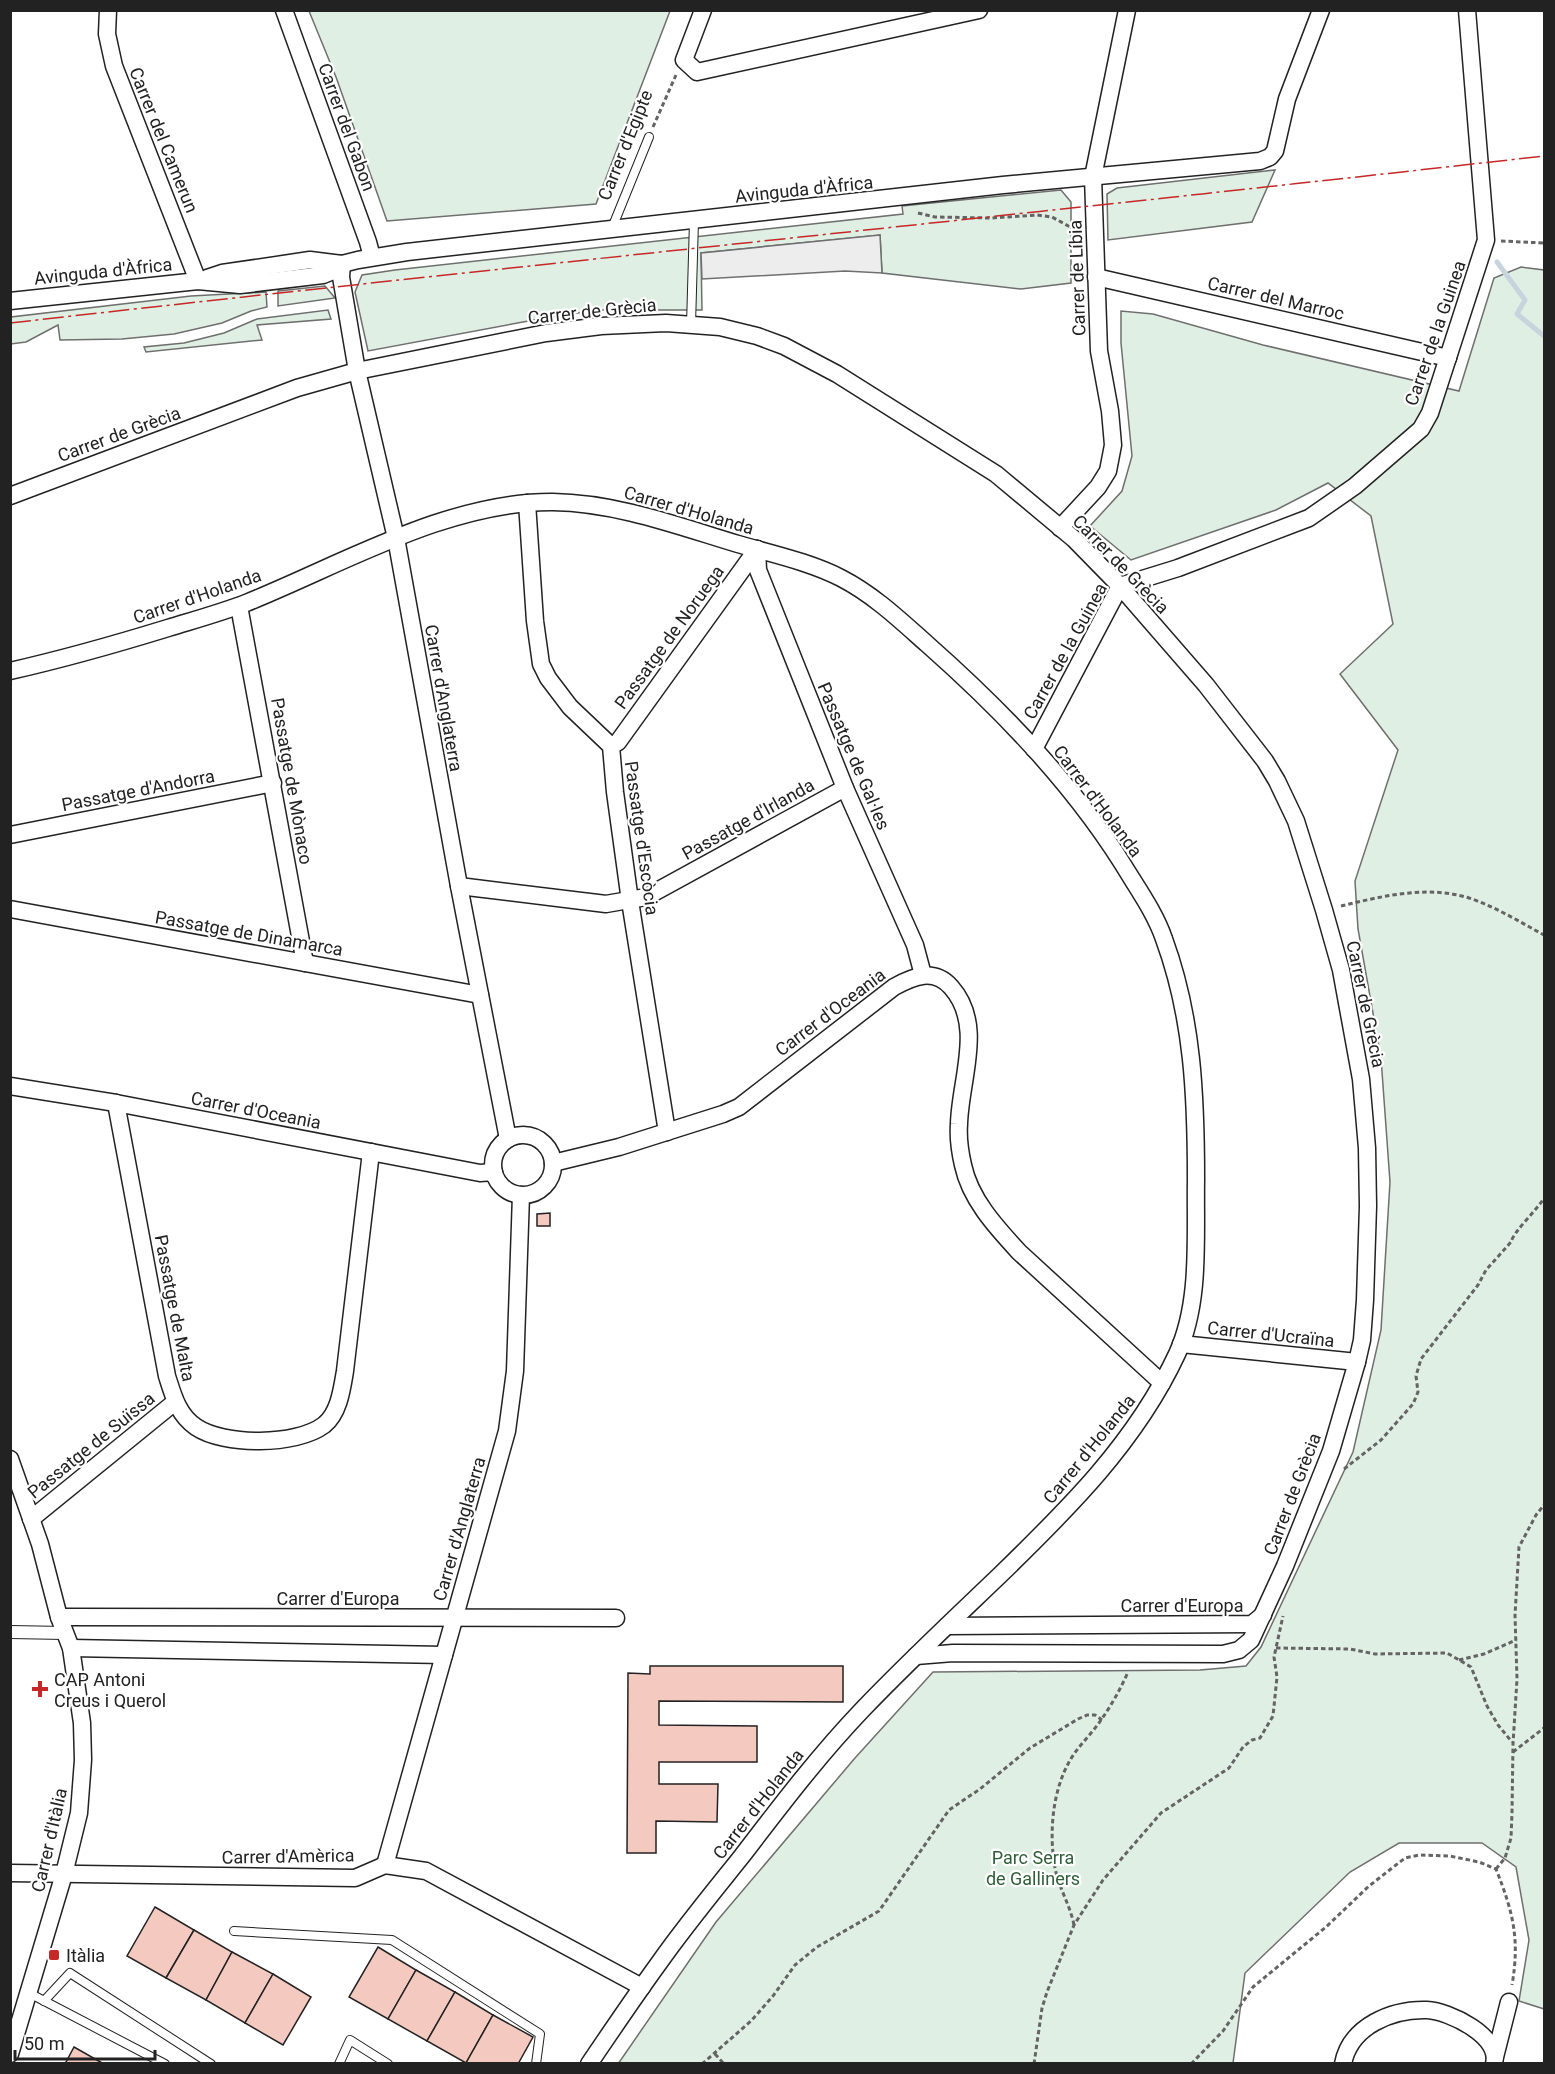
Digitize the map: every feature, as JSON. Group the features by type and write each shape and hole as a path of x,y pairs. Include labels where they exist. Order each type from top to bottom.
{"street":[{"name":"Carrer del Camerun","path":"108,10 107,34 114,66 198,281"},
{"name":"Carrer del Gabon","path":"284,10 372,257"},
{"path":"703,10 684,60 697,72 979,10"},
{"name":"Carrer de Líbia","path":"1060,528 1098,487 1108,471 1113,445 1110,411 1099,351 1093,177 1127,10"},
{"name":"Avinguda d'Àfrica","path":"11,301 198,281 222,273 310,260 342,264 372,257 762,212 1260,161 1270,157 1275,151 1287,99 1321,10"},
{"name":"Carrer de la Guinea","path":"1034,749 1120,586 1178,568 1309,518 1355,486 1421,429 1430,413 1486,240 1467,10"},
{"name":"Carrer d'Anglaterra","path":"342,264 341,277 357,371 396,538 459,886 508,1139"},
{"name":"Carrer del Marroc","path":"1095,277 1448,358"},
{"name":"Carrer de Grècia","path":"10,496 297,388 357,371 546,333 636,324 691,325 720,327 757,336 784,346 837,374 996,474 1074,539 1120,586 1206,685 1265,760 1296,821 1341,970 1352,1022 1361,1079 1367,1148 1365,1300 1362,1340 1328,1460 1263,1615"},
{"name":"Carrer d'Holanda","path":"10,671 100,648 239,606 396,538 491,508 527,503 591,504 624,510 791,559 841,578 886,608 992,704 1034,749 1086,811 1113,848 1162,931 1174,970 1192,1059 1196,1106 1194,1282 1188,1324 1162,1383 1149,1408 1088,1486 862,1710 808,1770 658,1964 589,2064"},
{"name":"Passatge d'Escòcia","path":"527,503 535,621 541,664 548,678 570,707 611,746 630,901 667,1132"},
{"name":"Passatge de Noruega","path":"611,746 618,742 757,549"},
{"name":"Passatge de Gal·les","path":"757,549 758,570 845,788 915,945 923,975"},
{"name":"Passatge de Mònaco","path":"239,606 304,963"},
{"name":"Passatge d'Andorra","path":"10,834 273,783"},
{"name":"Passatge d'Irlanda","path":"459,886 606,904 646,897 845,788"},
{"name":"Passatge de Dinamarca","path":"10,909 480,995"},
{"path":"923,975 936,976 948,984 959,996 965,1011 969,1047 959,1133 963,1164 977,1200 999,1231 1018,1252 1162,1383"},
{"name":"Carrer d'Oceania","path":"553,1163 619,1147 739,1107 875,1000 910,978 923,975"},
{"name":"Carrer d'Oceania","path":"10,1086 116,1103 480,1173 494,1172"},
{"name":"Passatge de Malta","path":"116,1103 167,1376 175,1402 184,1416 196,1427 214,1435 236,1439 280,1440 312,1432 329,1419 341,1396 345,1371 371,1152"},
{"path":"519,1135 531,1136 542,1142 550,1151 553,1163 552,1173 540,1190 531,1194 512,1193 504,1188 494,1172 495,1153 508,1139 519,1135"},
{"name":"Carrer d'Anglaterra","path":"385,1865 507,1431 513,1400 521,1195"},
{"name":"Carrer d'Ucraïna","path":"1181,1344 1357,1362"},
{"name":"Passatge de Suïssa","path":"31,1519 175,1402"},
{"name":"Carrer d'Itàlia","path":"10,1459 40,1544 59,1617 68,1641 81,1712 83,1760 79,1814 64,1874 10,2055"},
{"name":"Carrer d'Europa","path":"947,1626 1252,1624 1263,1615"},
{"name":"Carrer d'Europa","path":"916,1656 953,1653 1223,1654 1239,1650 1251,1640 1263,1615"},
{"name":"Carrer d'Europa","path":"59,1617 616,1618"},
{"path":"10,1632 68,1641 444,1655"},
{"path":"385,1865 426,1871 642,1987"},
{"name":"Carrer d'Amèrica","path":"10,1874 355,1878 385,1865"},
{"path":"1494,2060 1509,2002"},
{"path":"1343,2064 1350,2044 1368,2026 1395,2015 1427,2010 1444,2013 1472,2028 1490,2044 1494,2060"}],"lane":[{"name":"Carrer d'Egipte","path":"611,230 649,137"},
{"path":"691,325 694,221"},
{"path":"234,1931 393,1940 540,2034 536,2064"},
{"path":"44,2001 70,1973 211,2064"},
{"path":"28,1993 165,2064"},
{"path":"339,2064 350,2040 388,2064"}],"path":[{"name":"Carrer d'Egipte","path":"649,137 675,76"},
{"path":"1486,240 1545,243"},
{"path":"1324,910 1408,892 1447,893 1469,898 1494,908 1545,935"},
{"path":"1341,1471 1381,1440 1413,1404 1418,1392 1416,1376 1421,1359 1478,1285 1486,1270 1545,1198"},
{"path":"1496,1869 1505,1858 1510,1838 1517,1679 1515,1615 1519,1548 1536,1515 1545,1505"},
{"path":"1459,1660 1484,1654 1516,1640"},
{"path":"1034,2064 1042,2008 1074,1925 1103,1880 1156,1817 1170,1805 1229,1768 1243,1747 1252,1740 1260,1738 1273,1716 1277,1677 1275,1648 1350,1649 1375,1654 1447,1653 1471,1667 1487,1706 1513,1744"},
{"path":"1074,1925 1055,1871 1054,1807 1068,1763 1102,1719 1128,1674 1134,1654"},
{"path":"702,2064 751,2021 773,1996 795,1965 817,1947 879,1911 949,1810 980,1789 1030,1748 1078,1719 1087,1714 1102,1719"},
{"path":"1513,1752 1545,1728"},
{"path":"1191,2064 1222,2031 1253,1986 1326,1927 1369,1886 1405,1858 1419,1855 1450,1856 1496,1869 1508,1900 1516,1937 1516,1955 1509,2002"},
{"path":"715,2054 724,2064"}],"green space":[{"path":"309,11 670,11 596,204 387,221 336,77"},
{"path":"1275,170 1252,222 1108,240 1107,194 1117,188"},
{"path":"1061,190 1071,202 1071,283 1021,289 882,273 880,235 701,253 702,310 598,310 368,351 355,292 362,275 395,270 903,214 902,206"},
{"name":"Parc Serra de Galliners","path":"1521,267 1544,270 1544,2009 1519,2001 1529,1940 1516,1867 1482,1843 1399,1843 1350,1872 1245,1973 1233,2063 618,2064 716,1922 855,1758 933,1672 1200,1670 1246,1666 1261,1647 1353,1452 1381,1330 1390,1182 1381,1058 1358,929 1355,881 1398,750 1340,674 1393,624 1371,516 1328,483 1276,510 1131,560 1090,526 1122,491 1132,456 1121,343 1121,311 1153,314 1263,345 1459,391 1494,278"},
{"path":"325,286 335,298 278,306 278,291"},
{"path":"266,292 267,307 222,323 174,334 122,339 60,340 58,325 26,342 11,344 11,317 191,296"},
{"path":"328,310 331,319 257,325 262,340 146,352 144,347 184,343 224,333 257,319"}],"shaded area":[{"path":"880,235 882,273 845,271 702,279 701,253"}],"building":[{"path":"550,1213 550,1226 537,1226 537,1214"},
{"path":"650,1666 843,1666 843,1702 659,1701 659,1725 757,1726 757,1762 659,1762 659,1784 718,1784 717,1822 656,1821 656,1853 627,1853 628,1673 650,1674"},
{"path":"155,1907 194,1930 166,1978 127,1956"},
{"path":"194,1930 232,1952 206,2000 166,1978"},
{"path":"378,1947 416,1970 388,2019 349,1997"},
{"path":"232,1952 273,1974 245,2023 206,2000"},
{"path":"416,1970 455,1992 427,2041 388,2019"},
{"path":"273,1974 311,1997 283,2045 245,2023"},
{"path":"455,1992 493,2015 466,2063 427,2041"},
{"path":"493,2015 533,2037 518,2064 466,2063"},
{"path":"74,2047 104,2064 65,2064"}],"waterway":[{"path":"1497,262 1525,300 1517,314 1544,336"}],"power":[{"path":"10,323 1544,156"}],"place":[{"name":"CAP Antoni Creus i Querol","path":"40,1689"},
{"name":"Itàlia","path":"54,1955"}]}
